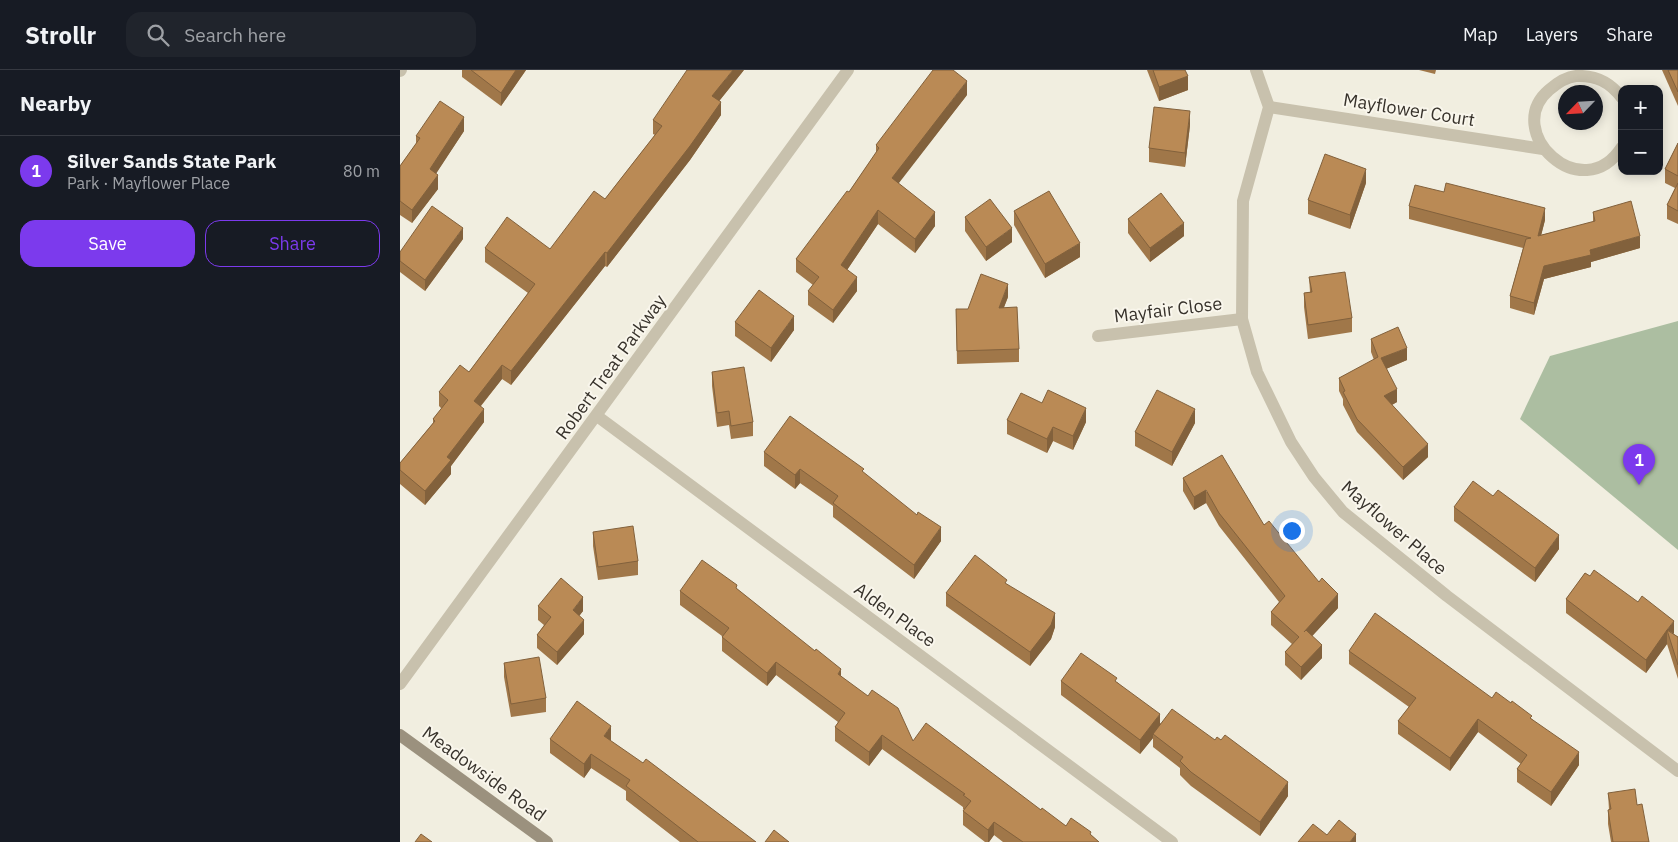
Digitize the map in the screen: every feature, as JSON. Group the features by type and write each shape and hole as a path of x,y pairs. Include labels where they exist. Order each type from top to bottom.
{"main road":[{"name":"Meadowside Road","path":"400,735 547,842"}],"street":[{"name":"Robert Treat Parkway","path":"400,684 848,70"},
{"path":"1256,70 1269,107"},
{"path":"1618,92 1615,88 1602,80 1587,76 1572,76 1558,82 1546,92 1539,105 1535,120 1537,135 1544,148 1553,159 1565,166 1579,170 1593,168 1606,163 1618,151"},
{"name":"Mayflower Court","path":"1269,107 1544,148"},
{"name":"Mayflower Place","path":"1269,107 1243,201 1242,319 1257,372 1287,433 1314,478 1343,512 1447,596 1678,771"},
{"name":"Mayfair Close","path":"1098,336 1242,319"},
{"name":"Alden Place","path":"597,416 1172,842"}],"green space":[{"path":"1678,321 1678,550 1520,419 1550,356"}],"building":[{"path":"471,70 516,70 501,93"},
{"path":"687,70 733,70 712,96 721,102 690,146 607,253 605,252 511,371 502,365 474,401 484,409 447,457 451,460 425,491 400,470 400,463 435,421 433,419 448,400 439,392 460,365 469,372 535,284 485,248 507,217 550,249 594,191 605,199 662,126 653,120"},
{"path":"933,70 953,70 967,81 892,178 935,212 915,239 878,210 841,265 857,277 833,310 808,291 819,277 796,259 847,191 849,192 879,148 876,145"},
{"path":"1153,70 1185,70 1188,76 1159,87"},
{"path":"1668,70 1678,70 1678,92"},
{"path":"440,101 464,117 430,169 438,175 412,210 400,201 400,166 420,138 416,136"},
{"path":"1154,107 1190,111 1185,153 1149,148"},
{"path":"1678,143 1678,176 1665,169"},
{"path":"1325,154 1366,169 1350,215 1308,200"},
{"path":"1446,183 1545,208 1538,236 1595,221 1593,212 1631,201 1640,236 1590,250 1591,255 1544,266 1534,303 1510,296 1526,239 1531,238 1409,206 1415,185 1444,192"},
{"path":"1678,183 1678,211 1667,205"},
{"path":"1049,191 1080,243 1045,264 1014,211"},
{"path":"1161,193 1184,223 1150,248 1128,219"},
{"path":"990,199 1012,228 986,247 965,217"},
{"path":"432,206 463,228 425,280 400,261 400,252"},
{"path":"1345,272 1352,318 1308,325 1304,293 1312,292 1309,277"},
{"path":"981,274 1008,284 999,308 1017,307 1019,349 957,351 956,309 968,309"},
{"path":"759,290 794,316 771,348 735,322"},
{"path":"1398,327 1407,348 1381,358 1397,389 1384,396 1428,444 1403,467 1357,419 1343,392 1345,391 1339,378 1378,357 1371,339"},
{"path":"744,367 753,422 731,426 729,411 717,413 712,372"},
{"path":"1048,390 1086,408 1073,436 1053,427 1047,439 1007,420 1021,393 1042,403"},
{"path":"1157,390 1195,409 1172,452 1135,432"},
{"path":"790,416 864,469 862,471 917,515 918,512 941,527 914,565 833,503 838,496 800,469 795,475 764,452"},
{"path":"1222,455 1264,525 1269,521 1319,582 1322,578 1338,594 1304,632 1306,630 1322,645 1301,667 1285,652 1299,637 1271,612 1285,596 1219,513 1206,490 1194,497 1183,478"},
{"path":"1473,481 1493,496 1498,490 1559,535 1535,568 1454,507"},
{"path":"633,526 638,561 598,567 593,532"},
{"path":"975,555 1007,580 1005,583 1055,613 1051,625 1030,652 946,593"},
{"path":"702,560 737,585 736,588 815,651 816,649 841,669 838,674 868,696 872,690 898,708 913,741 926,723 1041,810 1042,808 1066,826 1071,818 1091,832 1090,834 1099,842 1023,842 994,822 988,830 963,811 971,801 963,795 965,794 882,735 869,752 835,727 845,713 776,662 767,673 722,637 729,628 680,591"},
{"path":"1594,570 1638,602 1642,596 1674,621 1646,660 1566,599 1585,573 1590,576"},
{"path":"561,578 583,597 573,610 584,620 557,652 537,635 551,617 538,606"},
{"path":"1375,613 1492,698 1496,692 1511,703 1512,701 1532,716 1530,718 1579,752 1551,792 1517,769 1527,755 1478,719 1450,758 1398,721 1416,698 1349,651"},
{"path":"1667,630 1678,637 1678,665"},
{"path":"1081,653 1117,678 1115,681 1160,714 1140,740 1061,681"},
{"path":"539,657 546,698 511,704 504,663"},
{"path":"577,701 611,726 604,736 643,763 646,759 756,842 698,842 626,786 630,780 591,754 584,764 550,739"},
{"path":"1172,709 1215,740 1217,737 1221,740 1225,735 1288,782 1260,822 1191,772 1180,761 1183,757 1153,734"},
{"path":"1635,789 1637,805 1642,804 1649,842 1613,842 1608,810 1611,809 1608,793"},
{"path":"1339,820 1356,834 1350,842 1298,842 1313,824 1327,835"},
{"path":"774,830 789,842 765,842"},
{"path":"421,834 432,842 415,842"}],"place":[{"name":"Silver Sands State Park","path":"1639,485"}]}
